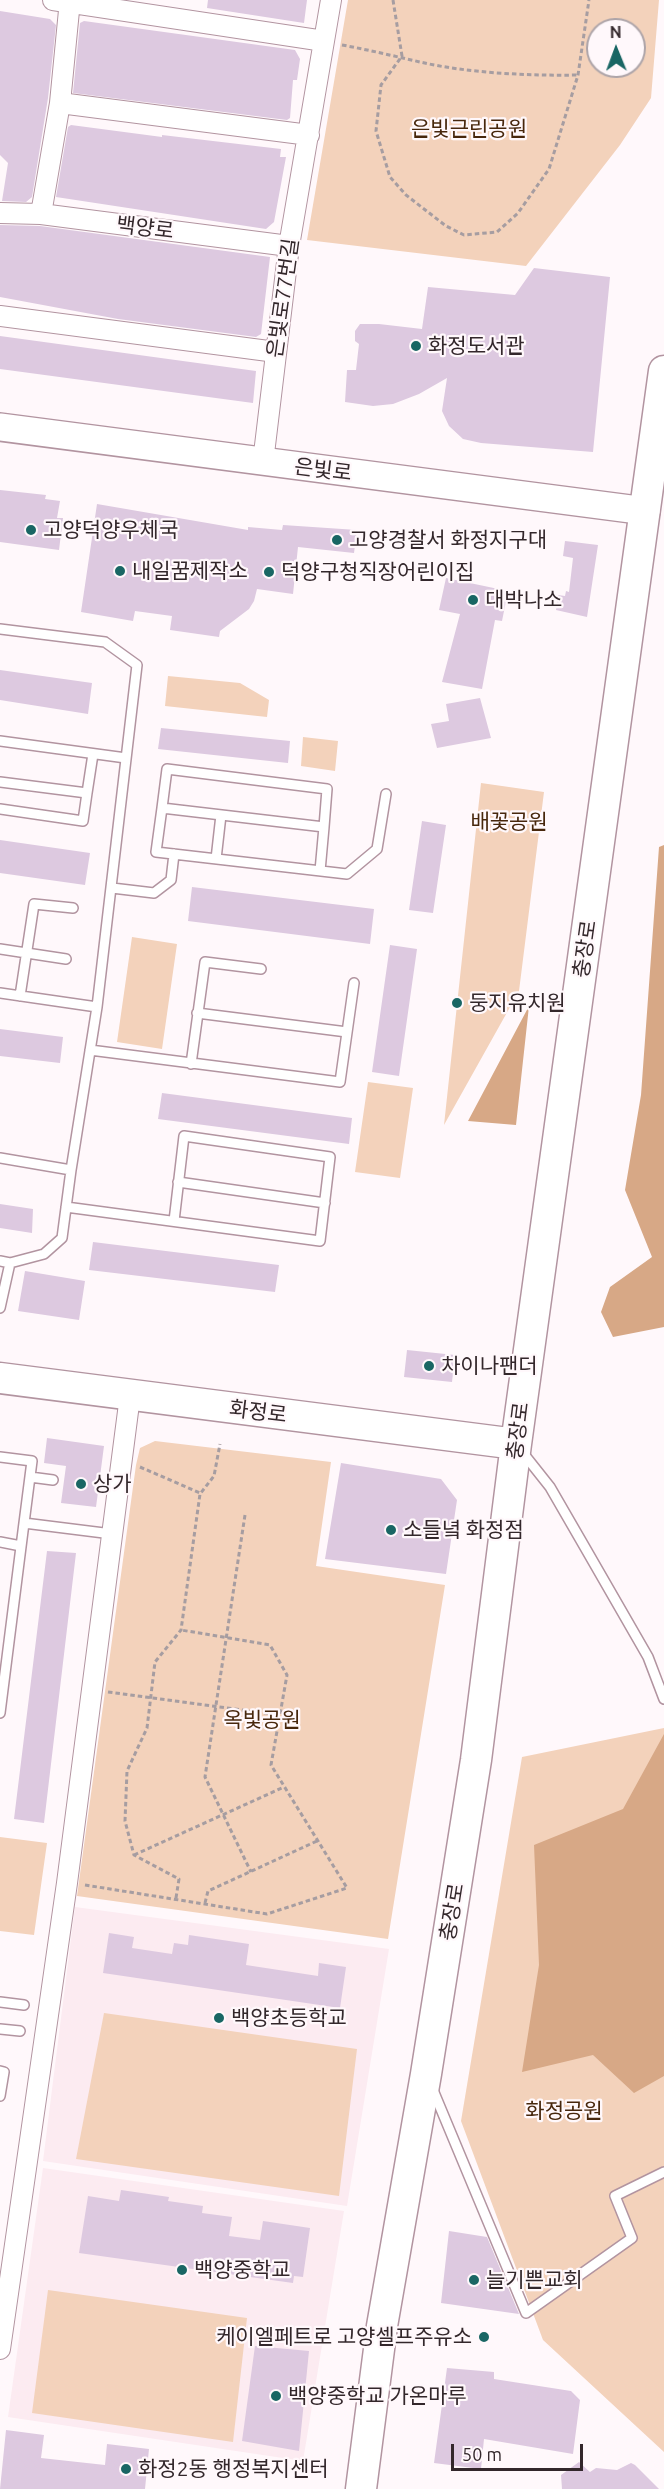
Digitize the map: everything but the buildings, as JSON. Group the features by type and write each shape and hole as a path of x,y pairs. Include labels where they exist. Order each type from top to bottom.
{"main road":[{"name":"충장로","path":"361,2489 382,2326 426,2074 476,1760 516,1444 655,507 664,370"},
{"name":"은빛로","path":"0,428 263,462 655,507"},
{"name":"화정로","path":"0,1378 516,1444"}],"street":[{"name":"은빛로77번길","path":"263,462 290,246 309,135 330,43 331,0"},
{"path":"41,214 60,103 64,1 330,43"},
{"path":"60,103 309,135"},
{"name":"백양로","path":"0,213 41,214 290,246"},
{"path":"0,316 276,352"},
{"path":"0,2349 66,1883 130,1396"}],"lane":[{"path":"0,629 105,642 137,664 97,1007 62,1238 44,1254 5,1262 0,1308"},
{"path":"0,741 126,758"},
{"path":"0,809 84,821 93,754"},
{"path":"320,871 327,789 167,769 156,852 320,871 347,874 377,849 386,794"},
{"path":"0,782 87,794"},
{"path":"162,808 324,827"},
{"path":"216,859 221,815"},
{"path":"112,888 154,893 171,880 174,854"},
{"path":"20,996 34,904 73,908"},
{"path":"0,949 66,959"},
{"path":"191,1065 205,962 261,969"},
{"path":"90,1050 191,1065 340,1082 354,983"},
{"path":"0,993 97,1007"},
{"path":"197,1013 347,1032"},
{"path":"66,1207 320,1241 330,1157 184,1136 174,1221"},
{"path":"0,1158 71,1170"},
{"path":"178,1182 324,1203"},
{"path":"516,1444 550,1487 648,1657 664,1699"},
{"path":"0,1457 32,1461 21,1546 5,1634 0,1713"},
{"path":"30,1477 53,1480"},
{"path":"24,1523 112,1534"},
{"path":"0,1542 21,1546"},
{"path":"0,2002 24,2005"},
{"path":"0,2029 20,2031"},
{"path":"0,2071 4,2072 0,2096"},
{"path":"426,2074 526,2313 632,2238 615,2196 664,2172"}],"path":[{"path":"393,0 402,56 381,85 376,131 390,177 406,195 434,219 464,235 497,232 518,213 549,169 578,75 589,0"},
{"path":"330,43 461,68 547,76 578,75"},
{"path":"176,1898 179,1879 134,1855 125,1821 127,1771 147,1728 154,1662 181,1630 200,1494 214,1476 220,1444"},
{"path":"136,1465 200,1494"},
{"path":"245,1515 205,1777 252,1872"},
{"path":"79,1884 267,1914 347,1888 270,1765 287,1675 270,1645 181,1630"},
{"path":"100,1692 150,1696 279,1715"},
{"path":"134,1855 284,1787"},
{"path":"205,1904 208,1891 317,1840"}],"shaded area":[{"path":"664,845 664,1327 613,1337 601,1312 610,1287 652,1257 625,1190 641,1095 659,847"},
{"path":"529,1006 516,1125 468,1121"},
{"path":"664,1734 664,2076 634,2093 593,2055 522,2072 539,1965 534,1845 623,1809"},
{"name":"백양초등학교","path":"75,1907 389,1949 347,2206 43,2161"},
{"name":"백양중학교","path":"43,2168 344,2211 303,2461 8,2417"}],"green space":[{"name":"은빛근린공원","path":"348,0 659,0 651,98 620,145 526,266 307,240"},
{"path":"168,676 240,683 269,700 267,717 165,706"},
{"path":"303,737 338,741 335,771 301,766"},
{"name":"배꽃공원","path":"481,783 544,792 519,991 444,1125"},
{"path":"132,937 177,944 162,1049 117,1042"},
{"path":"368,1082 413,1088 400,1178 355,1172"},
{"name":"옥빛공원","path":"155,1441 331,1462 316,1566 445,1585 388,1939 77,1896 136,1465 140,1448"},
{"name":"화정공원","path":"664,1728 664,2452 543,2340 461,2121 522,1757"},
{"path":"0,1837 47,1843 34,1935 0,1931"},
{"path":"104,2013 357,2049 339,2196 76,2159"},
{"path":"48,2290 247,2318 233,2442 32,2413"}],"place":[{"name":"화정도서관","path":"416,346"},
{"name":"고양덕양우체국","path":"31,530"},
{"name":"고양경찰서 화정지구대","path":"337,540"},
{"name":"내일꿈제작소","path":"120,571"},
{"name":"덕양구청직장어린이집","path":"269,572"},
{"name":"대박나소","path":"473,600"},
{"name":"둥지유치원","path":"457,1003"},
{"name":"차이나팬더","path":"429,1366"},
{"name":"상가","path":"81,1484"},
{"name":"소들녘 화정점","path":"391,1530"},
{"name":"백양초등학교","path":"219,2018"},
{"name":"백양중학교","path":"182,2270"},
{"name":"늘기쁜교회","path":"474,2280"},
{"name":"케이엘페트로 고양셀프주유소","path":"484,2337"},
{"name":"백양중학교 가온마루","path":"276,2396"},
{"name":"화정2동 행정복지센터","path":"126,2469"}]}
